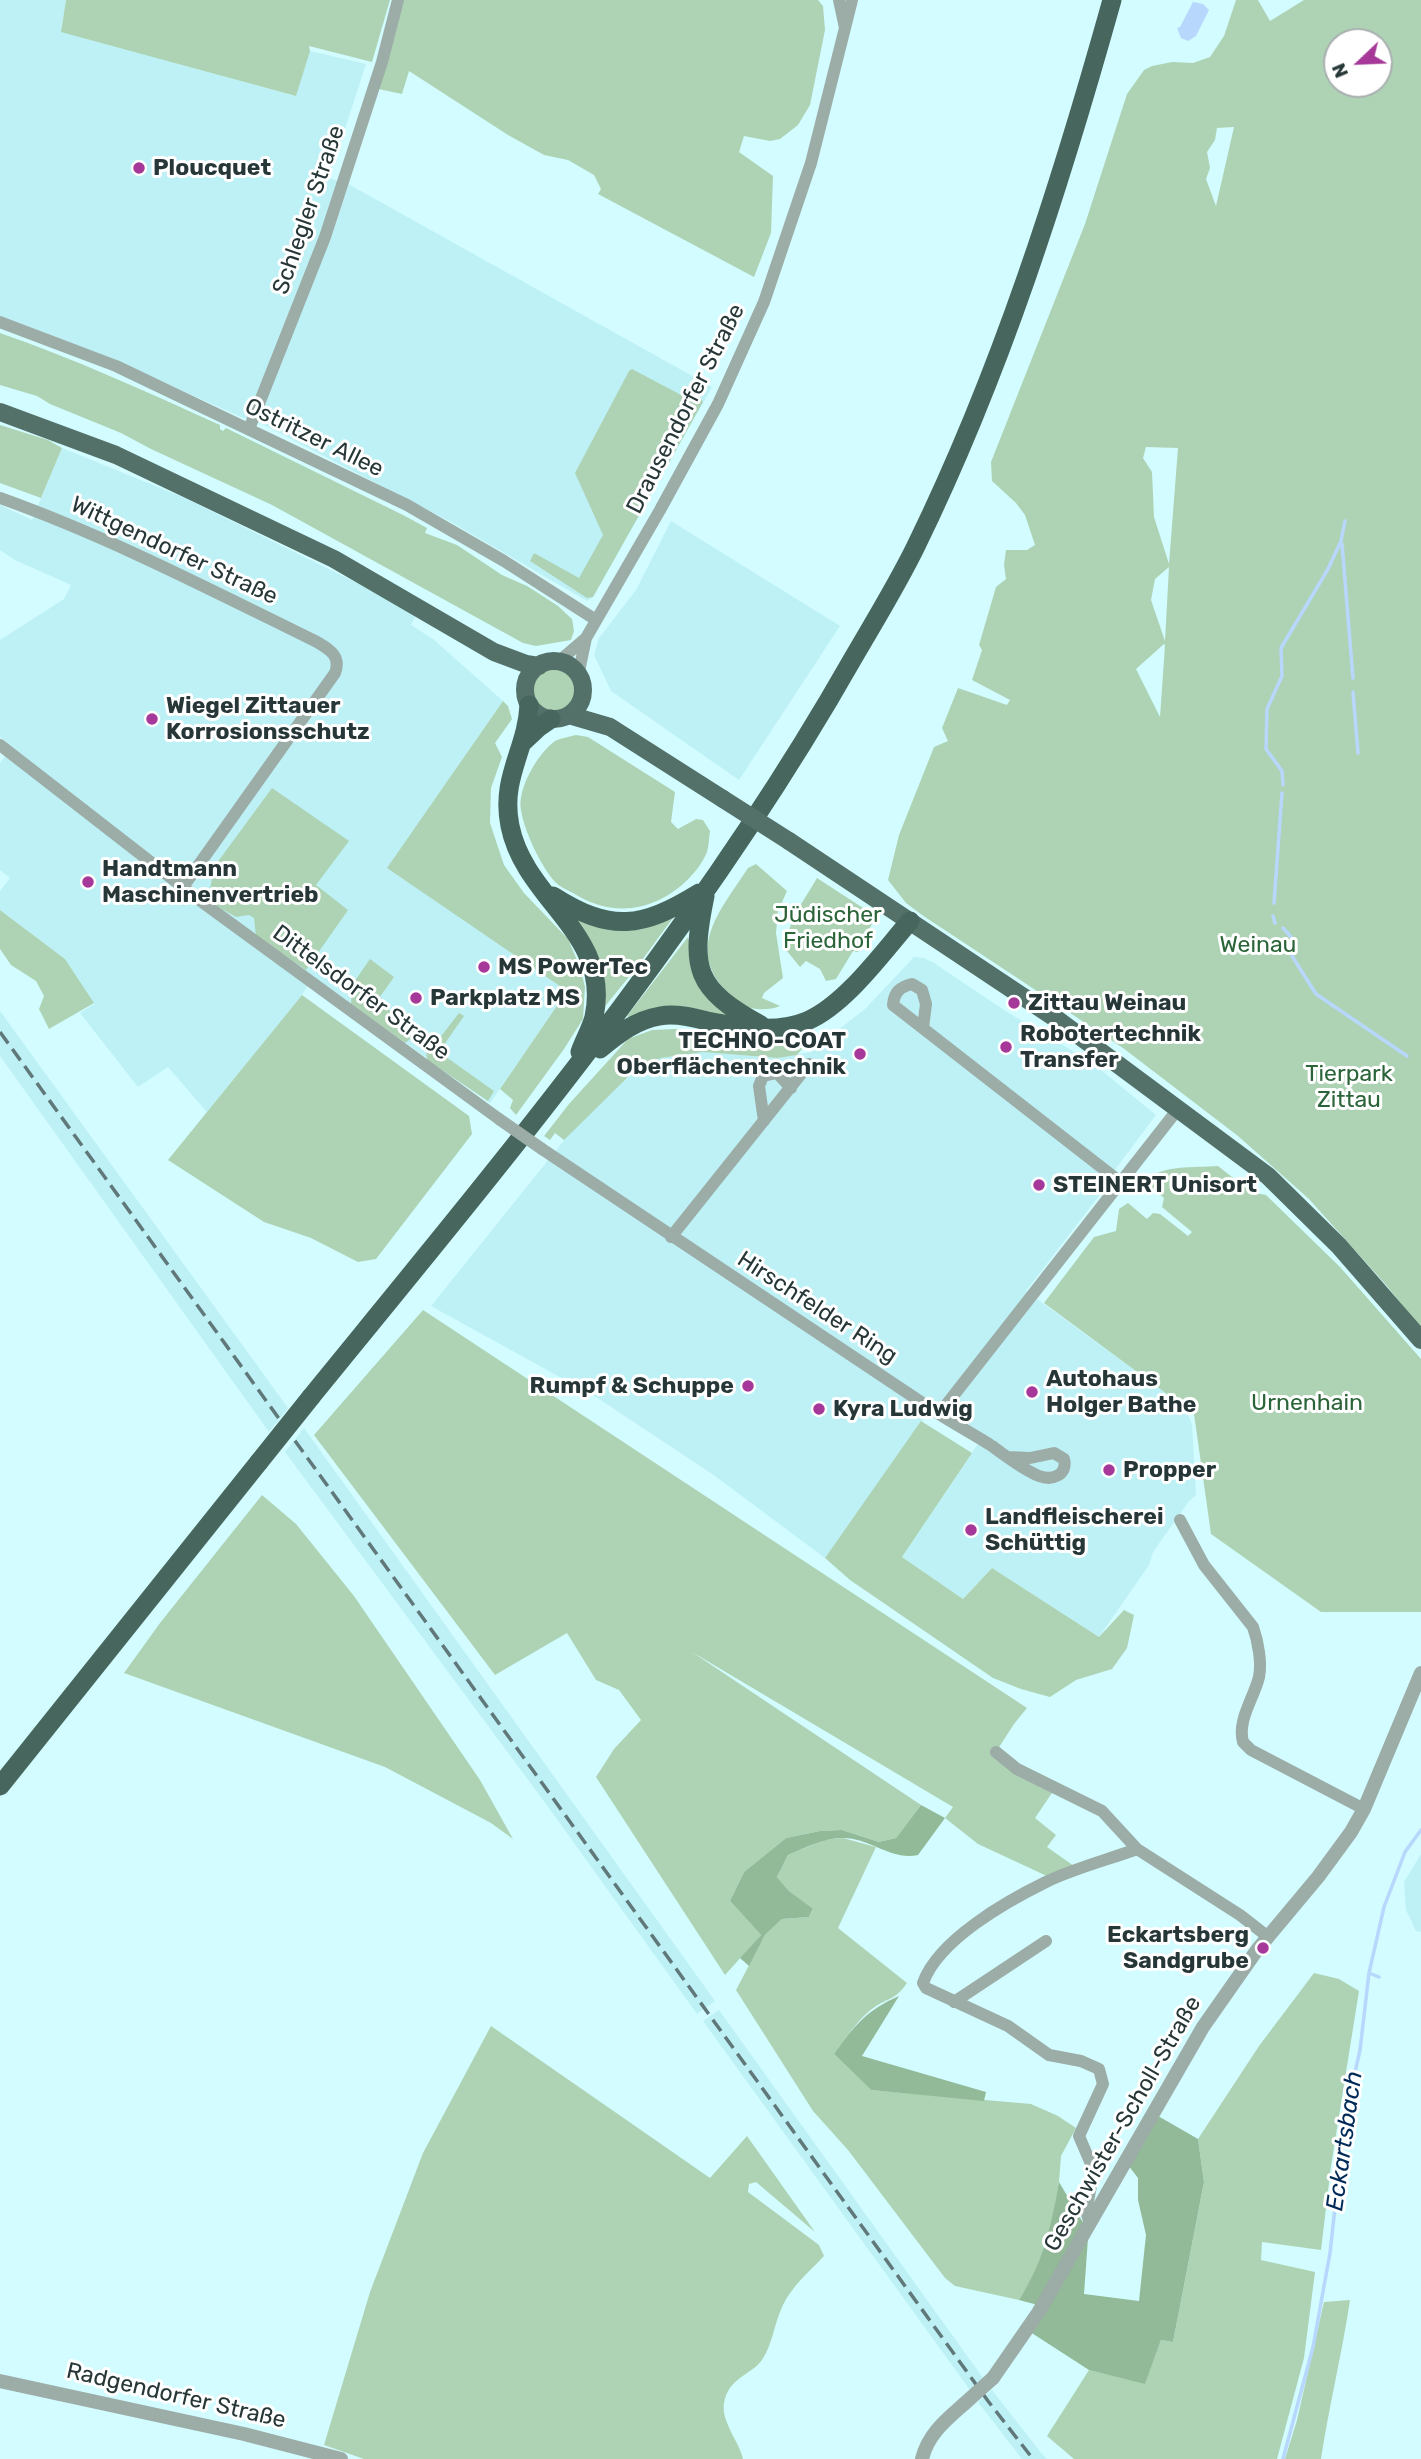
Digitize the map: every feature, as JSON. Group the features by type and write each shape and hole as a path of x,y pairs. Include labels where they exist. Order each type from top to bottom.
{"highway":[{"path":"0,1786 571,1076 706,889 817,722 916,547 982,396 1030,266 1074,134 1112,0"},
{"path":"527,695 521,744 509,781 507,809 513,841 525,868 580,939 590,960 596,988 593,1019 571,1076"},
{"path":"521,744 538,727 560,717"},
{"path":"540,888 569,907 617,923 647,919 668,912 706,889"},
{"path":"706,889 698,930 697,959 704,980 719,1000 765,1028"},
{"path":"571,1076 617,1034 641,1021 662,1015 684,1016 741,1027 783,1028 804,1022 834,1004 910,921"}],"main road":[{"path":"0,412 116,455 334,559 494,652 526,664 539,666 558,662 572,668 578,676 582,695 580,703 560,717"},
{"path":"494,652 517,674 538,715 580,716 610,727 789,841 1058,1020 1178,1108 1268,1176 1308,1213 1421,1339"},
{"path":"527,695 529,676 539,666"},
{"path":"582,695 610,727"}],"street":[{"name":"Schlegler Straße","path":"249,429 325,237 382,62 398,0"},
{"name":"Drausendorfer Straße","path":"839,0 845,28"},
{"name":"Drausendorfer Straße","path":"578,676 586,638 721,398 764,302 811,163 852,0"},
{"name":"Ostritzer Allee","path":"0,322 116,366 407,505 504,561 596,620"},
{"name":"Wittgendorfer Straße","path":"0,498 166,568 328,648 337,659 335,673 183,887"},
{"name":"Drausendorfer Straße","path":"558,662 586,638"},
{"name":"Dittelsdorfer Straße","path":"0,746 337,1002 542,1149"},
{"path":"923,1028 1119,1181"},
{"path":"671,1237 809,1064"},
{"path":"764,1121 759,1086 763,1076 777,1073 792,1088"},
{"path":"939,1414 1178,1108"},
{"name":"Hirschfelder Ring","path":"542,1149 671,1237 1008,1457"},
{"path":"1180,1520 1204,1565 1253,1627 1257,1639 1260,1675 1241,1726 1242,1742 1251,1750 1364,1809"},
{"name":"Geschwister-Scholl-Straße","path":"922,2459 926,2445 936,2429 993,2378 1038,2313 1203,2027 1267,1936 1318,1877 1351,1832 1364,1809 1421,1673"},
{"path":"996,1752 1017,1769 1102,1811 1137,1849 1240,1915 1267,1936"},
{"path":"1090,2224 1086,2211 1094,2171 1079,2136 1102,2084 1099,2069 1081,2061 1049,2055 1008,2026 926,1988 923,1983 943,1953 984,1918 1048,1881 1137,1849"},
{"path":"954,2001 1046,1941"},
{"name":"Radgendorfer Straße","path":"0,2381 244,2434 341,2459"}],"shaded area":[{"path":"0,0 66,0 61,31 295,96 310,51 366,64 329,178 350,185 712,387 593,597 587,601 449,521 262,424 114,360 0,319"},
{"path":"1193,2 1203,4 1209,10 1196,36 1188,41 1181,38 1177,28"},
{"path":"62,448 185,498 416,615 411,625 433,639 503,701 388,868 567,991 490,1103 313,977 302,995 207,1112 168,1067 138,1087 80,1013 94,1004 65,959 0,910 0,891 10,878 0,870 0,763 12,747 0,737 0,640 64,599 71,585 15,560 0,550 0,505 32,520"},
{"path":"671,521 840,626 739,780 611,691 594,655 599,638 636,590"},
{"path":"914,957 934,963 1007,1012 1090,1061 1156,1115 1114,1171 1108,1184 1026,1291 1184,1406 1192,1424 1196,1495 1153,1552 1149,1565 1099,1637 992,1568 963,1599 902,1557 984,1435 935,1403 825,1558 715,1476 596,1397 431,1306 574,1128 629,1076 661,1058 703,1052 777,1058 811,1052 866,1008"},
{"path":"0,1011 288,1408 269,1432 0,1056"},
{"path":"304,1428 715,2001 697,2014 546,1804 285,1452"},
{"path":"1421,1854 1421,1932 1416,1931 1406,1910 1404,1882"},
{"path":"719,2010 983,2378 970,2390 703,2021"},
{"path":"992,2390 1047,2459 1022,2459 978,2402"}],"green space":[{"path":"66,0 390,0 372,62 309,46 310,51 296,96 61,32"},
{"path":"403,0 818,0 823,6 825,30 810,105 798,125 780,139 770,141 744,136 739,152 773,176 771,233 754,277 598,194 601,189 594,175 568,160 544,155 508,135 409,71 402,94 378,89"},
{"name":"Weinau","path":"1236,0 1258,0 1270,21 1304,0 1421,0 1421,1328 1309,1199 1238,1136 1123,1048 922,915 906,903 888,880 899,835 934,747 948,741 942,728 958,688 1007,705 1010,700 972,680 982,650 979,645 996,587 1006,579 1006,550 1027,550 1035,545 1025,515 992,481 991,462 1085,224 1127,94 1144,70 1152,66 1172,62 1193,63 1210,57 1224,36","holes":["1234,127 1216,206 1206,179 1210,168 1207,152 1215,140 1217,128","1146,447 1178,448 1169,564 1154,517 1152,472 1143,458","1169,567 1165,641 1151,600 1155,579","1165,645 1160,717 1136,669"]},
{"path":"0,333 83,365 220,425 223,431 226,428 405,516 427,528 425,533 457,545 502,575 527,586 558,606 572,619 574,631 571,640 536,646 523,643 272,505 121,433 37,396 0,385"},
{"path":"632,369 683,396 698,395 703,402 593,597 587,598 530,561 534,553 579,578 603,535 575,473"},
{"path":"0,425 48,440 62,448 41,498 0,483"},
{"path":"555,669 570,676 577,691 570,706 555,713 540,706 533,691 540,676"},
{"path":"503,701 508,706 512,719 495,743 502,757 491,788 490,823 504,865 524,893 568,939 585,987 583,1019 516,1115 510,1108 513,1100 500,1089 567,991 387,868"},
{"path":"576,735 588,737 675,792 671,822 678,829 696,819 703,820 710,831 707,852 699,867 673,892 659,900 637,907 615,908 583,899 555,882 534,848 521,810 522,792 530,772 548,747 557,740"},
{"path":"272,788 349,841 316,885 348,910 306,970 256,936 254,918 249,915 236,917 208,901 214,867"},
{"path":"756,864 787,891 778,911 776,933 783,978 764,993 762,998 780,1006 769,1009 750,1008 734,999 718,982 710,965 708,949 710,933 726,901 748,868"},
{"name":"Jüdischer Friedhof","path":"817,878 877,917 858,952 853,951 836,979 826,981 820,969 806,961 800,967 786,950 789,930"},
{"path":"0,910 65,959 94,1003 49,1029 39,1009 44,996 36,981 11,965 0,949"},
{"path":"675,915 637,967 602,1010 573,918"},
{"path":"688,937 691,947 734,1019 629,1018 627,1016"},
{"path":"370,959 394,977 377,1001 419,1032 405,1043 351,1005 352,985"},
{"path":"302,995 469,1116 472,1134 376,1259 358,1262 311,1238 264,1222 168,1160"},
{"path":"459,1013 464,1016 439,1052 494,1091 488,1101 427,1060 426,1049 432,1048"},
{"path":"675,1029 779,1046 811,1038 797,1055 777,1058 703,1052 661,1058 629,1076 564,1140 555,1133 550,1140 544,1136 628,1039 652,1030"},
{"name":"Urnenhain","path":"1218,1166 1251,1192 1266,1195 1340,1267 1421,1359 1421,1612 1321,1612 1211,1534 1194,1414 1044,1303 1094,1237 1116,1231 1119,1209 1128,1203 1147,1219 1153,1213 1160,1214 1188,1236 1192,1232 1162,1207 1164,1198 1144,1182 1159,1172 1168,1170"},
{"path":"423,1310 1027,1708 994,1755 1022,1777 1054,1790 1035,1818 1056,1835 1047,1847 1074,1866 1049,1877 978,1844 945,1818 953,1807 692,1652 921,1805 896,1838 879,1842 842,1830 820,1831 786,1838 744,1872 730,1901 761,1935 725,1975 596,1777 614,1749 641,1720 619,1690 596,1680 567,1633 495,1675 314,1435"},
{"path":"921,1421 972,1453 902,1557 963,1599 992,1568 1099,1637 1124,1610 1134,1615 1127,1648 1112,1669 1076,1680 1050,1697 1021,1689 993,1678 850,1580 825,1558"},
{"path":"262,1495 296,1524 354,1596 480,1780 513,1839 491,1823 385,1767 124,1673 160,1623"},
{"path":"921,1805 945,1818 918,1855 899,1855 861,1841 835,1838 788,1855 777,1877 789,1891 813,1909 809,1917 782,1919 765,1935 749,1966 740,1958 761,1935 730,1901 744,1872 786,1838 820,1831 842,1830 879,1842 896,1838"},
{"path":"843,1838 876,1847 838,1928 907,1983 896,1995 864,2016 834,2054 871,2090 1031,2104 1058,2116 1076,2128 1061,2156 1049,2238 1035,2273 1019,2300 955,2286 945,2278 848,2150 813,2111 736,1990 765,1935 782,1919 809,1917 813,1910 789,1891 777,1877 788,1855 824,1840"},
{"path":"1314,1973 1339,1979 1359,1991 1331,2166 1321,2250 1262,2242 1261,2260 1315,2272 1304,2358 1277,2459 1074,2459 1047,2436 1089,2370 1145,2383 1161,2340 1173,2342 1204,2182 1198,2139 1259,2046"},
{"path":"899,1996 862,2056 986,2092 984,2101 871,2090 834,2054 862,2020 878,2007"},
{"path":"491,2026 710,2178 747,2136 815,2232 756,2182 749,2184 748,2192 819,2245 824,2256 791,2291 762,2360 735,2382 727,2394 724,2403 725,2417 743,2459 364,2459 324,2445 370,2292 423,2153"},
{"path":"1158,2116 1198,2139 1204,2182 1173,2342 1161,2340 1145,2384 1089,2370 1024,2328 1038,2305 1019,2300 1035,2271 1045,2243 1059,2182 1085,2226 1088,2238 1084,2294 1139,2301 1146,2235 1138,2200 1138,2178 1128,2165"},
{"path":"1350,2300 1321,2459 1285,2459 1297,2420 1324,2302"}],"waterway":[{"path":"1283,785 1282,771 1266,749 1267,709 1282,676 1281,648 1328,569 1341,541 1345,521"},
{"path":"1342,544 1353,678"},
{"path":"1353,692 1358,753"},
{"path":"1274,903 1282,793"},
{"path":"1273,916 1275,923"},
{"path":"1283,928 1292,938 1292,956 1316,994 1407,1056"},
{"name":"Eckartsbach","path":"1283,2459 1313,2347 1330,2253 1345,2117 1360,2050 1369,1973 1384,1907 1405,1852 1421,1830"},
{"path":"1369,1973 1379,1977"}],"railway":[{"path":"0,1032 988,2401 1033,2459"}],"place":[{"name":"Ploucquet","path":"139,168"},
{"name":"Wiegel Zittauer Korrosionsschutz","path":"152,719"},
{"name":"Handtmann Maschinenvertrieb","path":"88,882"},
{"name":"MS PowerTec","path":"484,967"},
{"name":"Parkplatz MS","path":"416,998"},
{"name":"Zittau Weinau","path":"1014,1003"},
{"name":"Robotertechnik Transfer","path":"1006,1047"},
{"name":"TECHNO-COAT Oberflächentechnik","path":"860,1054"},
{"name":"STEINERT Unisort","path":"1039,1185"},
{"name":"Rumpf & Schuppe","path":"748,1386"},
{"name":"Autohaus Holger Bathe","path":"1032,1392"},
{"name":"Kyra Ludwig","path":"819,1409"},
{"name":"Propper","path":"1109,1470"},
{"name":"Landfleischerei Schüttig","path":"971,1530"},
{"name":"Eckartsberg Sandgrube","path":"1263,1948"}],"park label":[{"name":"Tierpark Zittau","path":"1349,1087"}]}
